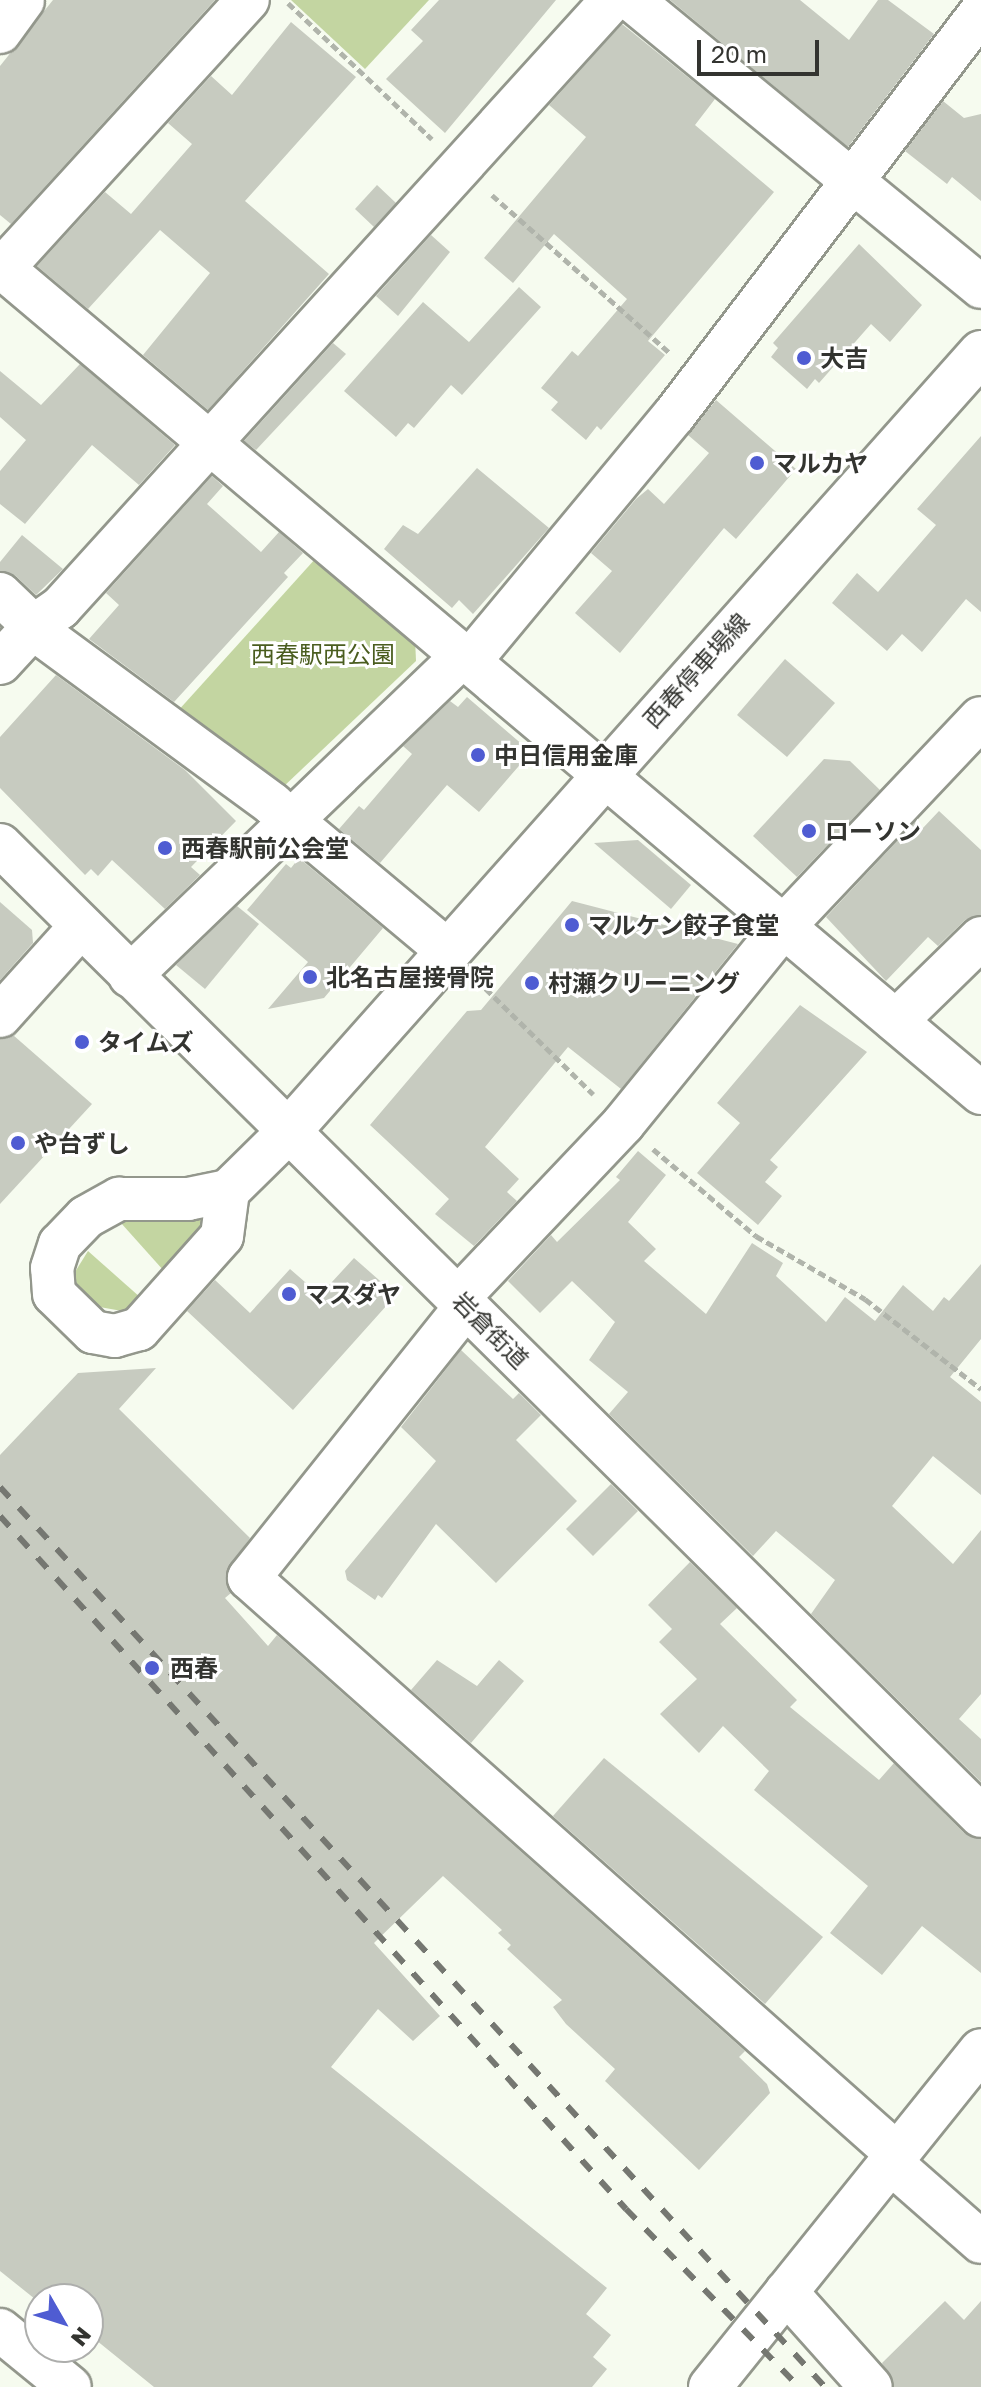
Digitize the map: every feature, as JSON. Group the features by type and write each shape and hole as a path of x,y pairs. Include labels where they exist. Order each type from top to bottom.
{"main road":[{"name":"西春停車場線","path":"287,1133 462,965 602,775 981,353"}],"street":[{"path":"0,32 23,0"},
{"path":"248,0 2,267 981,1093"},
{"path":"0,663 34,626 60,608 612,0"},
{"path":"632,0 981,287"},
{"path":"130,976 465,659 675,414 981,12"},
{"path":"0,594 34,626 291,821 462,965"},
{"path":"981,718 784,926 623,1124 462,1302 249,1578 894,2158 981,2242"},
{"name":"岩倉街道","path":"0,845 287,1133 981,1816"},
{"path":"0,1016 81,926"},
{"path":"896,1021 981,938"},
{"path":"228,1191 287,1133"},
{"path":"710,2387 981,2050"},
{"path":"786,2292 871,2387"},
{"path":"0,2330 70,2387"}],"path":[{"path":"462,965 623,1124 756,1236 865,1299 981,1389"}],"green space":[{"path":"291,0 429,0 365,69"},
{"name":"西春駅西公園","path":"316,558 415,638 416,661 281,789 176,713"},
{"path":"196,1214 203,1219 201,1227 164,1271 121,1223 126,1216"},
{"path":"88,1251 141,1298 135,1306 122,1311 94,1306 77,1288 75,1272"}],"building":[{"path":"53,0 215,0 11,224 0,215 0,66"},
{"path":"439,0 556,0 445,133 386,79 423,41 411,30"},
{"path":"670,0 800,0 849,40 878,0 888,0 934,34 848,147"},
{"path":"291,22 356,77 245,201 329,274 208,410 143,355 210,273 160,230 88,309 37,266 105,192 131,214 192,144 168,123 211,76 232,95"},
{"path":"622,24 715,99 695,125 774,192 648,341 665,355 601,430 597,426 586,440 551,410 558,402 541,388 572,351 578,356 627,299 554,234 513,283 484,258 586,137 549,105"},
{"path":"943,101 964,118 981,114 981,201 952,177 947,184 905,151"},
{"path":"377,185 396,203 374,227 355,209"},
{"path":"431,235 450,252 398,316 376,296"},
{"path":"859,244 922,305 890,342 871,324 819,383 815,379 807,389 771,357 778,348 773,343"},
{"path":"519,287 541,307 462,395 451,385 414,428 408,423 396,437 344,391 423,302 469,342"},
{"path":"333,343 346,354 256,450 244,441"},
{"path":"80,364 175,445 139,485 92,445 25,524 0,504 0,471 26,440 0,417 0,371 41,405"},
{"path":"716,400 796,469 736,539 724,528 620,653 575,613 612,571 591,553 636,499 648,489 664,504 709,453 688,435"},
{"path":"981,436 981,612 966,599 922,652 902,634 887,651 832,603 857,573 878,592 936,525 917,509"},
{"path":"477,468 549,528 473,614 459,600 452,608 384,549 403,525 418,534"},
{"path":"212,476 223,486 207,504 261,552 279,532 303,553 284,573 288,577 174,702 89,639 119,605 106,593"},
{"path":"22,535 63,569 36,595 16,576 0,571 0,562"},
{"path":"785,659 835,703 787,757 737,715"},
{"path":"56,675 185,770 236,821 191,867 200,875 165,909 112,860 98,876 91,869 85,875 0,788 0,737"},
{"path":"467,697 531,752 479,812 447,785 380,863 339,829 359,806 364,810 412,754 403,746 450,701 458,707"},
{"path":"824,759 850,761 880,790 797,877 753,836"},
{"path":"939,811 981,850 981,915 965,920 938,946 928,937 886,981 826,917 915,822 922,829"},
{"path":"638,840 691,885 671,909 594,843"},
{"path":"299,858 383,928 324,998 268,1009 308,962 247,910 286,864 291,868"},
{"path":"572,901 738,944 621,1089 568,1047 485,1147 519,1179 507,1192 517,1201 474,1246 435,1214 449,1199 370,1125 467,1011 481,1010"},
{"path":"0,902 32,930 33,943 0,980"},
{"path":"237,906 259,924 205,989 176,965"},
{"path":"800,1005 867,1052 770,1160 778,1167 765,1182 782,1196 758,1225 697,1173 740,1123 717,1103"},
{"path":"13,1035 92,1104 0,1204 0,1039"},
{"path":"638,1151 666,1175 628,1222 656,1249 644,1261 706,1314 752,1243 783,1263 776,1276 826,1322 845,1297 875,1321 903,1285 933,1311 944,1297 949,1301 981,1264 981,1339 950,1377 981,1402 981,1495 933,1456 892,1506 953,1564 981,1530 981,1694 959,1719 981,1739 981,1782 811,1614 835,1580 776,1531 753,1556 609,1414 628,1392 589,1360 615,1322 572,1281 540,1313 508,1281 551,1235 557,1242 620,1180 616,1177"},
{"path":"354,1258 396,1295 293,1410 187,1311 215,1280 250,1313 290,1269 320,1295"},
{"path":"461,1350 513,1399 519,1393 541,1415 516,1440 577,1501 496,1583 436,1524 382,1598 378,1595 375,1600 347,1580 345,1571 436,1461 401,1427"},
{"path":"156,1368 119,1409 250,1538 226,1573 231,1593 225,1598 268,1646 277,1635 745,2051 739,2057 767,2084 770,2093 699,2170 605,2081 615,2069 566,2024 553,2007 562,2000 507,1949 511,1945 498,1933 502,1930 443,1876 374,1943 440,2016 413,2041 378,2009 331,2067 607,2288 586,2314 611,2335 593,2357 607,2369 592,2387 154,2387 104,2347 104,2283 24,2283 24,2290 0,2271 0,1455 78,1373"},
{"path":"611,1484 638,1511 593,1556 566,1529"},
{"path":"690,1562 737,1608 720,1624 797,1700 790,1707 879,1780 894,1763 964,1833 981,1839 981,1973 922,1926 882,1975 830,1933 868,1886 754,1790 769,1771 723,1726 699,1753 660,1714 697,1679 659,1642 672,1629 648,1605"},
{"path":"437,1660 477,1686 499,1660 524,1681 471,1743 411,1690"},
{"path":"604,1758 823,1937 765,2004 553,1816"},
{"path":"945,2301 964,2320 981,2301 981,2387 894,2387 882,2363"}],"railway":[{"path":"0,1487 825,2387"},
{"path":"0,1516 626,2209 799,2387"}],"place":[{"name":"大吉","path":"804,358"},
{"name":"マルカヤ","path":"757,463"},
{"name":"中日信用金庫","path":"478,755"},
{"name":"ローソン","path":"809,831"},
{"name":"西春駅前公会堂","path":"165,848"},
{"name":"マルケン餃子食堂","path":"572,925"},
{"name":"北名古屋接骨院","path":"310,977"},
{"name":"村瀬クリーニング","path":"532,983"},
{"name":"タイムズ","path":"82,1042"},
{"name":"や台ずし","path":"18,1143"},
{"name":"マスダヤ","path":"289,1294"},
{"name":"西春","path":"152,1668"}]}
